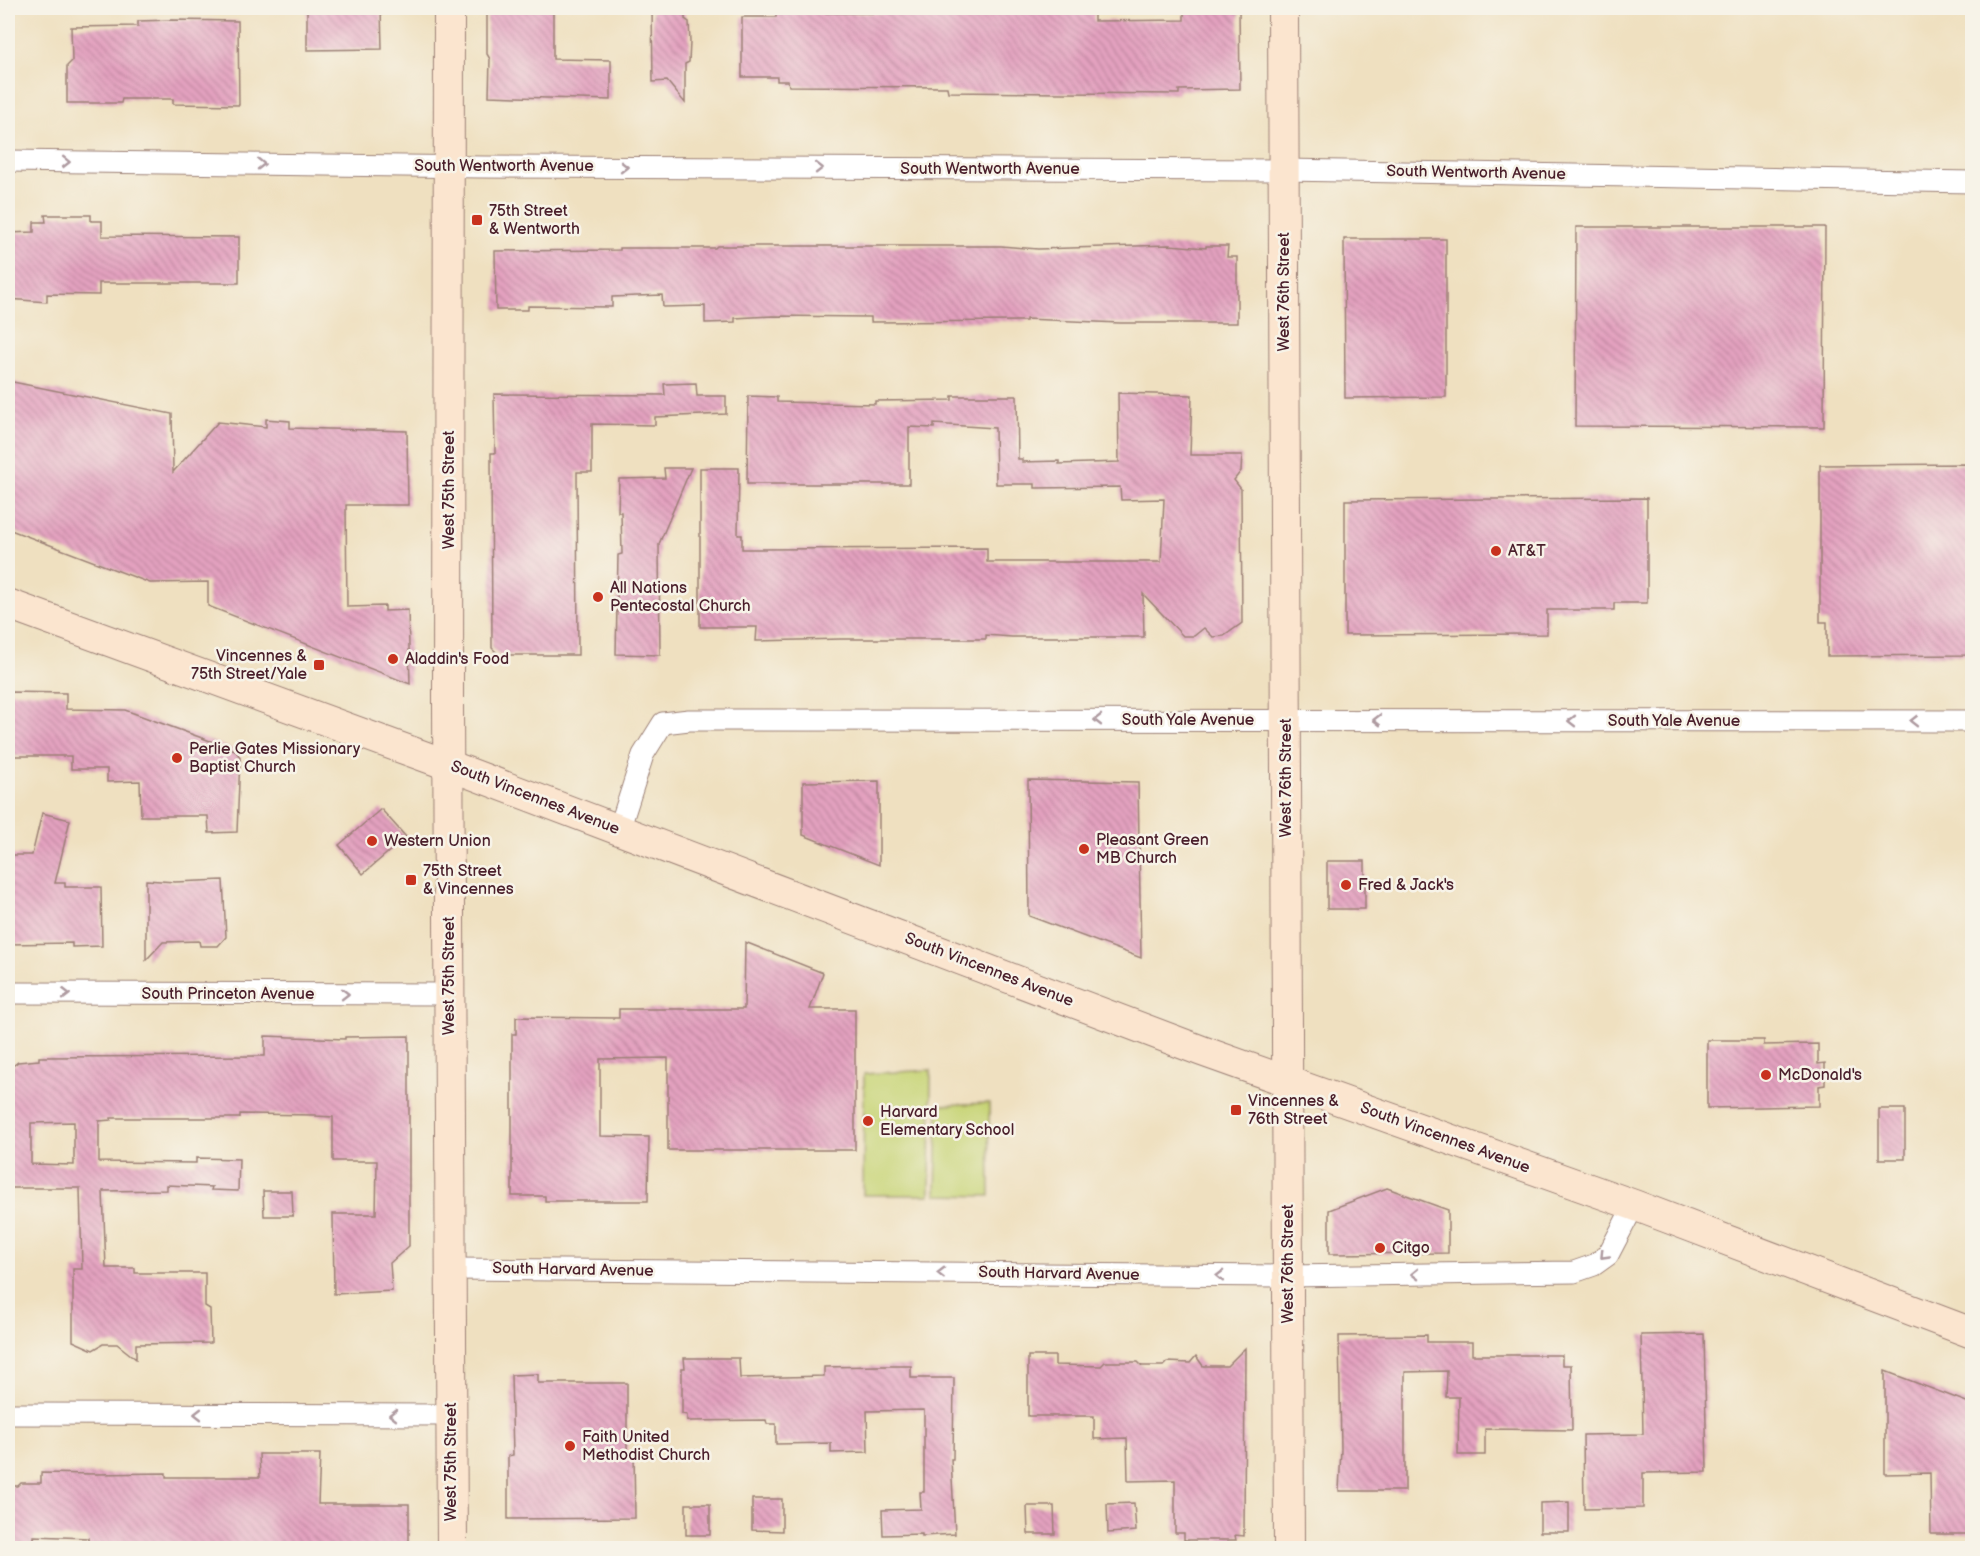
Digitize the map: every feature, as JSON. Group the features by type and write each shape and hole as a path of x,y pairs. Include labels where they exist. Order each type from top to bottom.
{"street":[{"name":"West 75th Street","path":"449,8 448,765 452,1548"},
{"name":"West 76th Street","path":"1284,8 1289,1548"},
{"name":"South Wentworth Avenue","path":"8,161 450,166 1284,170 1972,182"},
{"name":"South Vincennes Avenue","path":"8,604 448,765 1202,1051 1634,1205 1972,1333"},
{"name":"South Yale Avenue","path":"619,830 643,755 663,723 689,720 1972,721"},
{"name":"South Princeton Avenue","path":"8,993 449,994"},
{"name":"South Harvard Avenue","path":"451,1269 1288,1276 1574,1272 1594,1265 1608,1255 1634,1205"},
{"path":"8,1414 451,1415"}],"green space":[{"path":"931,1070 930,1195 863,1195 864,1074"},
{"path":"989,1103 990,1196 936,1195 938,1105"}],"building":[{"path":"307,8 381,8 382,49 307,50"},
{"path":"487,8 553,8 553,59 611,60 611,100 489,96 490,59 487,54"},
{"path":"652,8 685,8 685,19 689,22 690,42 689,62 685,64 685,103 667,81 653,82"},
{"path":"904,8 934,8 934,10 1094,9 1094,21 1184,20 1184,8 1239,8 1240,89 1179,90 1179,94 948,92 947,87 789,86 788,81 777,81 777,77 742,77 742,17 776,17 776,13 904,13"},
{"path":"138,21 238,21 239,105 173,104 173,99 122,99 121,103 67,103 67,66 72,61 71,27 138,26"},
{"path":"45,215 91,215 91,221 102,221 102,236 239,237 239,283 99,283 99,295 47,294 47,302 8,299 8,233 34,232 34,222 46,222"},
{"path":"1576,227 1825,227 1824,427 1575,426"},
{"path":"1344,239 1446,239 1446,397 1345,398"},
{"path":"1169,245 1206,248 1206,246 1228,246 1227,257 1237,257 1237,323 1120,323 1026,319 1026,321 871,322 871,317 772,316 735,318 735,322 705,323 705,306 663,307 662,295 612,297 612,307 528,306 528,310 496,310 495,251 715,248 717,246 1001,246 1038,249"},
{"path":"8,381 172,414 173,472 218,422 266,427 266,419 290,421 290,428 407,431 408,505 346,505 347,607 385,606 385,611 408,610 410,684 208,606 208,582 150,583 8,529"},
{"path":"696,383 697,396 726,396 726,414 655,417 655,425 592,424 592,472 577,472 578,655 499,655 492,648 491,453 495,453 494,394 665,395 664,384"},
{"path":"1118,393 1192,395 1190,455 1242,455 1241,471 1234,480 1241,489 1242,623 1224,636 1213,637 1204,628 1194,636 1183,636 1143,594 1144,637 986,635 986,639 756,641 757,627 700,627 700,468 739,468 738,535 742,535 742,549 987,548 987,562 1161,562 1164,499 1121,500 1120,487 1035,488 1035,484 996,484 995,428 934,424 934,428 909,427 909,484 747,484 748,396 777,397 777,402 875,404 875,401 952,400 952,396 1017,396 1018,459 1022,459 1022,462 1059,461 1059,464 1119,462"},
{"path":"1972,464 1972,655 1827,656 1827,622 1820,622 1820,465"},
{"path":"664,468 691,468 659,544 660,655 616,654 618,555 622,554 621,512 618,512 619,479 665,478"},
{"name":"AT&T","path":"1647,498 1647,603 1614,603 1614,610 1547,610 1547,634 1345,635 1345,500"},
{"path":"8,692 66,693 66,709 125,710 235,750 240,757 237,832 209,833 208,816 141,816 140,781 107,782 107,769 71,769 71,756 8,756"},
{"name":"Pleasant Green MB Church","path":"1028,780 1138,782 1141,958 1029,916"},
{"path":"879,781 879,865 803,835 803,782"},
{"name":"Western Union","path":"381,809 406,837 363,874 339,845"},
{"path":"42,813 70,820 55,883 65,883 65,887 101,887 102,946 72,947 72,943 8,944 8,855 32,855"},
{"name":"Fred & Jack's","path":"1327,861 1365,861 1365,909 1327,909"},
{"path":"146,880 175,882 223,880 226,937 218,946 200,946 199,941 163,942 146,960"},
{"path":"745,942 823,973 810,1009 855,1009 855,1150 668,1150 668,1058 600,1059 600,1136 649,1137 648,1201 545,1201 545,1196 512,1196 512,1034 516,1034 516,1017 619,1018 619,1009 744,1009"},
{"path":"265,1036 345,1039 345,1037 409,1036 409,1246 390,1263 392,1291 334,1294 333,1214 376,1214 377,1161 333,1161 333,1117 240,1114 240,1118 111,1118 111,1120 99,1121 99,1162 196,1163 196,1158 239,1159 238,1191 167,1185 167,1190 103,1191 106,1268 135,1268 135,1273 205,1273 205,1306 210,1309 211,1343 136,1344 136,1359 117,1344 103,1344 93,1350 73,1341 73,1269 82,1269 80,1188 8,1188 8,1065 39,1060 39,1057 265,1056","holes":["74,1122 74,1165 31,1164 31,1123"]},
{"name":"McDonald's","path":"1707,1040 1764,1040 1764,1045 1818,1044 1818,1064 1825,1063 1825,1085 1819,1086 1819,1106 1707,1108"},
{"path":"1879,1109 1905,1109 1905,1159 1879,1159"},
{"name":"Citgo","path":"1387,1188 1448,1210 1448,1253 1329,1254 1329,1210"},
{"path":"263,1191 292,1191 293,1216 264,1216"},
{"path":"1704,1334 1707,1472 1643,1473 1643,1508 1584,1509 1583,1435 1643,1434 1641,1335"},
{"path":"1427,1335 1427,1342 1472,1342 1472,1355 1562,1355 1562,1365 1571,1365 1572,1430 1485,1429 1485,1455 1458,1455 1459,1397 1446,1397 1447,1371 1405,1372 1405,1491 1339,1491 1341,1449 1339,1336"},
{"path":"1245,1348 1244,1536 1235,1535 1236,1540 1184,1540 1184,1533 1175,1533 1175,1480 1128,1481 1127,1438 1094,1439 1094,1416 1028,1416 1028,1356 1055,1356 1055,1365 1101,1366 1105,1362 1138,1362 1142,1366 1163,1366 1167,1362 1190,1363 1196,1356 1203,1366 1227,1366"},
{"path":"684,1358 739,1358 740,1378 824,1376 824,1367 911,1366 911,1378 954,1378 953,1459 951,1459 955,1534 883,1535 882,1510 921,1509 920,1492 924,1492 924,1410 867,1411 868,1452 831,1453 831,1443 776,1444 776,1424 767,1424 766,1420 687,1421 687,1415 682,1414"},
{"path":"1885,1371 1972,1404 1972,1534 1931,1534 1930,1473 1885,1474"},
{"name":"Faith United Methodist Church","path":"538,1374 538,1383 627,1383 627,1454 634,1453 635,1518 508,1519 508,1456 513,1455 511,1375"},
{"path":"259,1454 320,1454 318,1504 409,1504 409,1548 88,1548 88,1538 34,1536 34,1548 8,1548 8,1486 18,1486 21,1483 41,1483 41,1473 166,1473 166,1477 260,1477"},
{"path":"752,1499 782,1499 782,1531 752,1530"},
{"path":"1569,1502 1569,1532 1540,1532 1540,1503"},
{"path":"1134,1503 1136,1531 1108,1533 1107,1504"},
{"path":"686,1504 710,1504 710,1535 686,1535"},
{"path":"1027,1506 1054,1506 1055,1534 1028,1534"}],"place":[{"name":"75th Street & Wentworth","path":"477,220"},
{"name":"AT&T","path":"1496,551"},
{"name":"All Nations Pentecostal Church","path":"598,597"},
{"name":"Aladdin's Food","path":"393,659"},
{"name":"Vincennes & 75th Street/Yale","path":"319,665"},
{"name":"Perlie Gates Missionary Baptist Church","path":"177,758"},
{"name":"Western Union","path":"372,841"},
{"name":"Pleasant Green MB Church","path":"1084,849"},
{"name":"75th Street & Vincennes","path":"411,880"},
{"name":"Fred & Jack's","path":"1346,885"},
{"name":"McDonald's","path":"1766,1075"},
{"name":"Vincennes & 76th Street","path":"1236,1110"},
{"name":"Harvard Elementary School","path":"868,1121"},
{"name":"Citgo","path":"1380,1248"},
{"name":"Faith United Methodist Church","path":"570,1446"}]}
